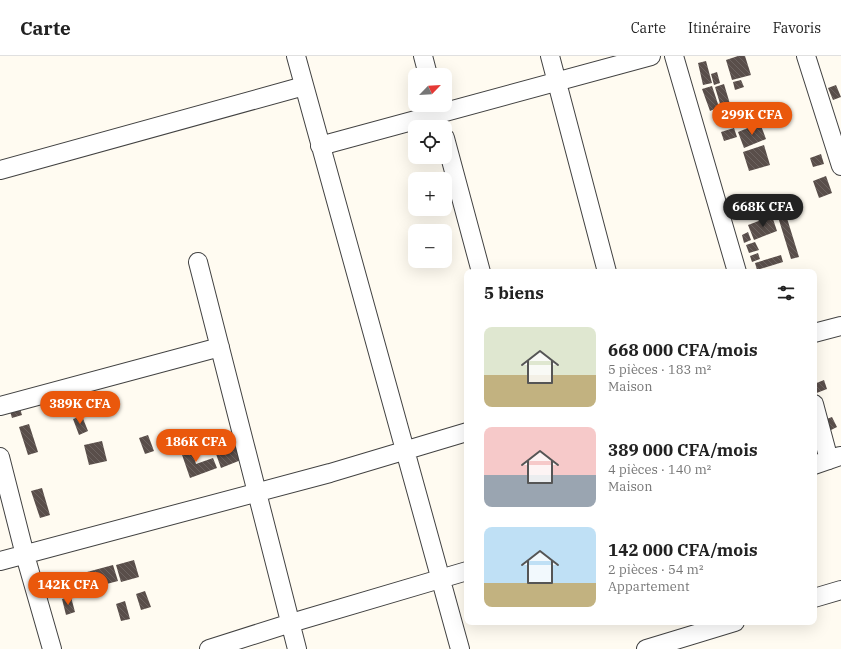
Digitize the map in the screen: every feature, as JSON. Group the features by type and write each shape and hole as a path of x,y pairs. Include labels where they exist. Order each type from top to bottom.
{"street":[{"path":"296,56 460,649"},
{"path":"423,56 426,68"},
{"path":"550,56 606,269"},
{"path":"320,146 439,115 651,56"},
{"path":"674,56 736,269"},
{"path":"806,56 841,166"},
{"path":"0,170 304,86"},
{"path":"452,164 480,269"},
{"path":"198,262 297,649"},
{"path":"817,332 841,326"},
{"path":"0,406 220,348"},
{"path":"817,416 828,460"},
{"path":"0,561 330,473 464,433"},
{"path":"0,457 25,555 52,649"},
{"path":"209,649 291,622 464,572"},
{"path":"817,597 841,590"},
{"path":"646,649 726,625"}],"building":[{"path":"738,56 745,56 751,75 732,80 726,60"},
{"path":"706,61 712,83 703,85 698,63"},
{"path":"717,72 720,83 714,85 711,74"},
{"path":"741,80 744,87 735,90 733,82"},
{"path":"724,84 730,104 721,107 715,87"},
{"path":"836,85 841,97 833,100 828,88"},
{"path":"712,86 719,107 710,111 702,89"},
{"path":"760,123 766,139 744,148 738,132"},
{"path":"734,128 737,137 724,141 721,132"},
{"path":"764,145 770,165 749,171 743,152"},
{"path":"821,154 824,164 813,167 810,158"},
{"path":"826,176 832,193 819,198 813,181"},
{"path":"786,215 799,257 791,259 778,217"},
{"path":"772,216 777,231 754,240 748,225"},
{"path":"748,232 751,240 744,243 742,235"},
{"path":"755,242 759,250 749,253 746,245"},
{"path":"758,253 760,259 752,262 750,256"},
{"path":"781,255 783,262 760,269 757,269 755,263"},
{"path":"824,380 827,389 817,393 817,383"},
{"path":"18,402 22,415 12,418 8,405"},
{"path":"82,416 88,431 79,435 73,419"},
{"path":"832,417 837,427 829,431 824,420"},
{"path":"29,424 38,452 28,455 19,427"},
{"path":"148,435 154,451 145,454 139,438"},
{"path":"232,436 241,460 221,468 212,443"},
{"path":"102,441 107,461 89,465 84,445"},
{"path":"191,446 196,464 213,458 217,468 190,478 180,449"},
{"path":"42,488 50,515 40,518 31,491"},
{"path":"134,560 139,577 121,582 116,565"},
{"path":"113,565 118,581 65,595 61,579"},
{"path":"145,591 151,607 141,610 136,594"},
{"path":"71,597 75,612 66,615 62,599"},
{"path":"125,601 130,619 121,621 116,604"}]}
